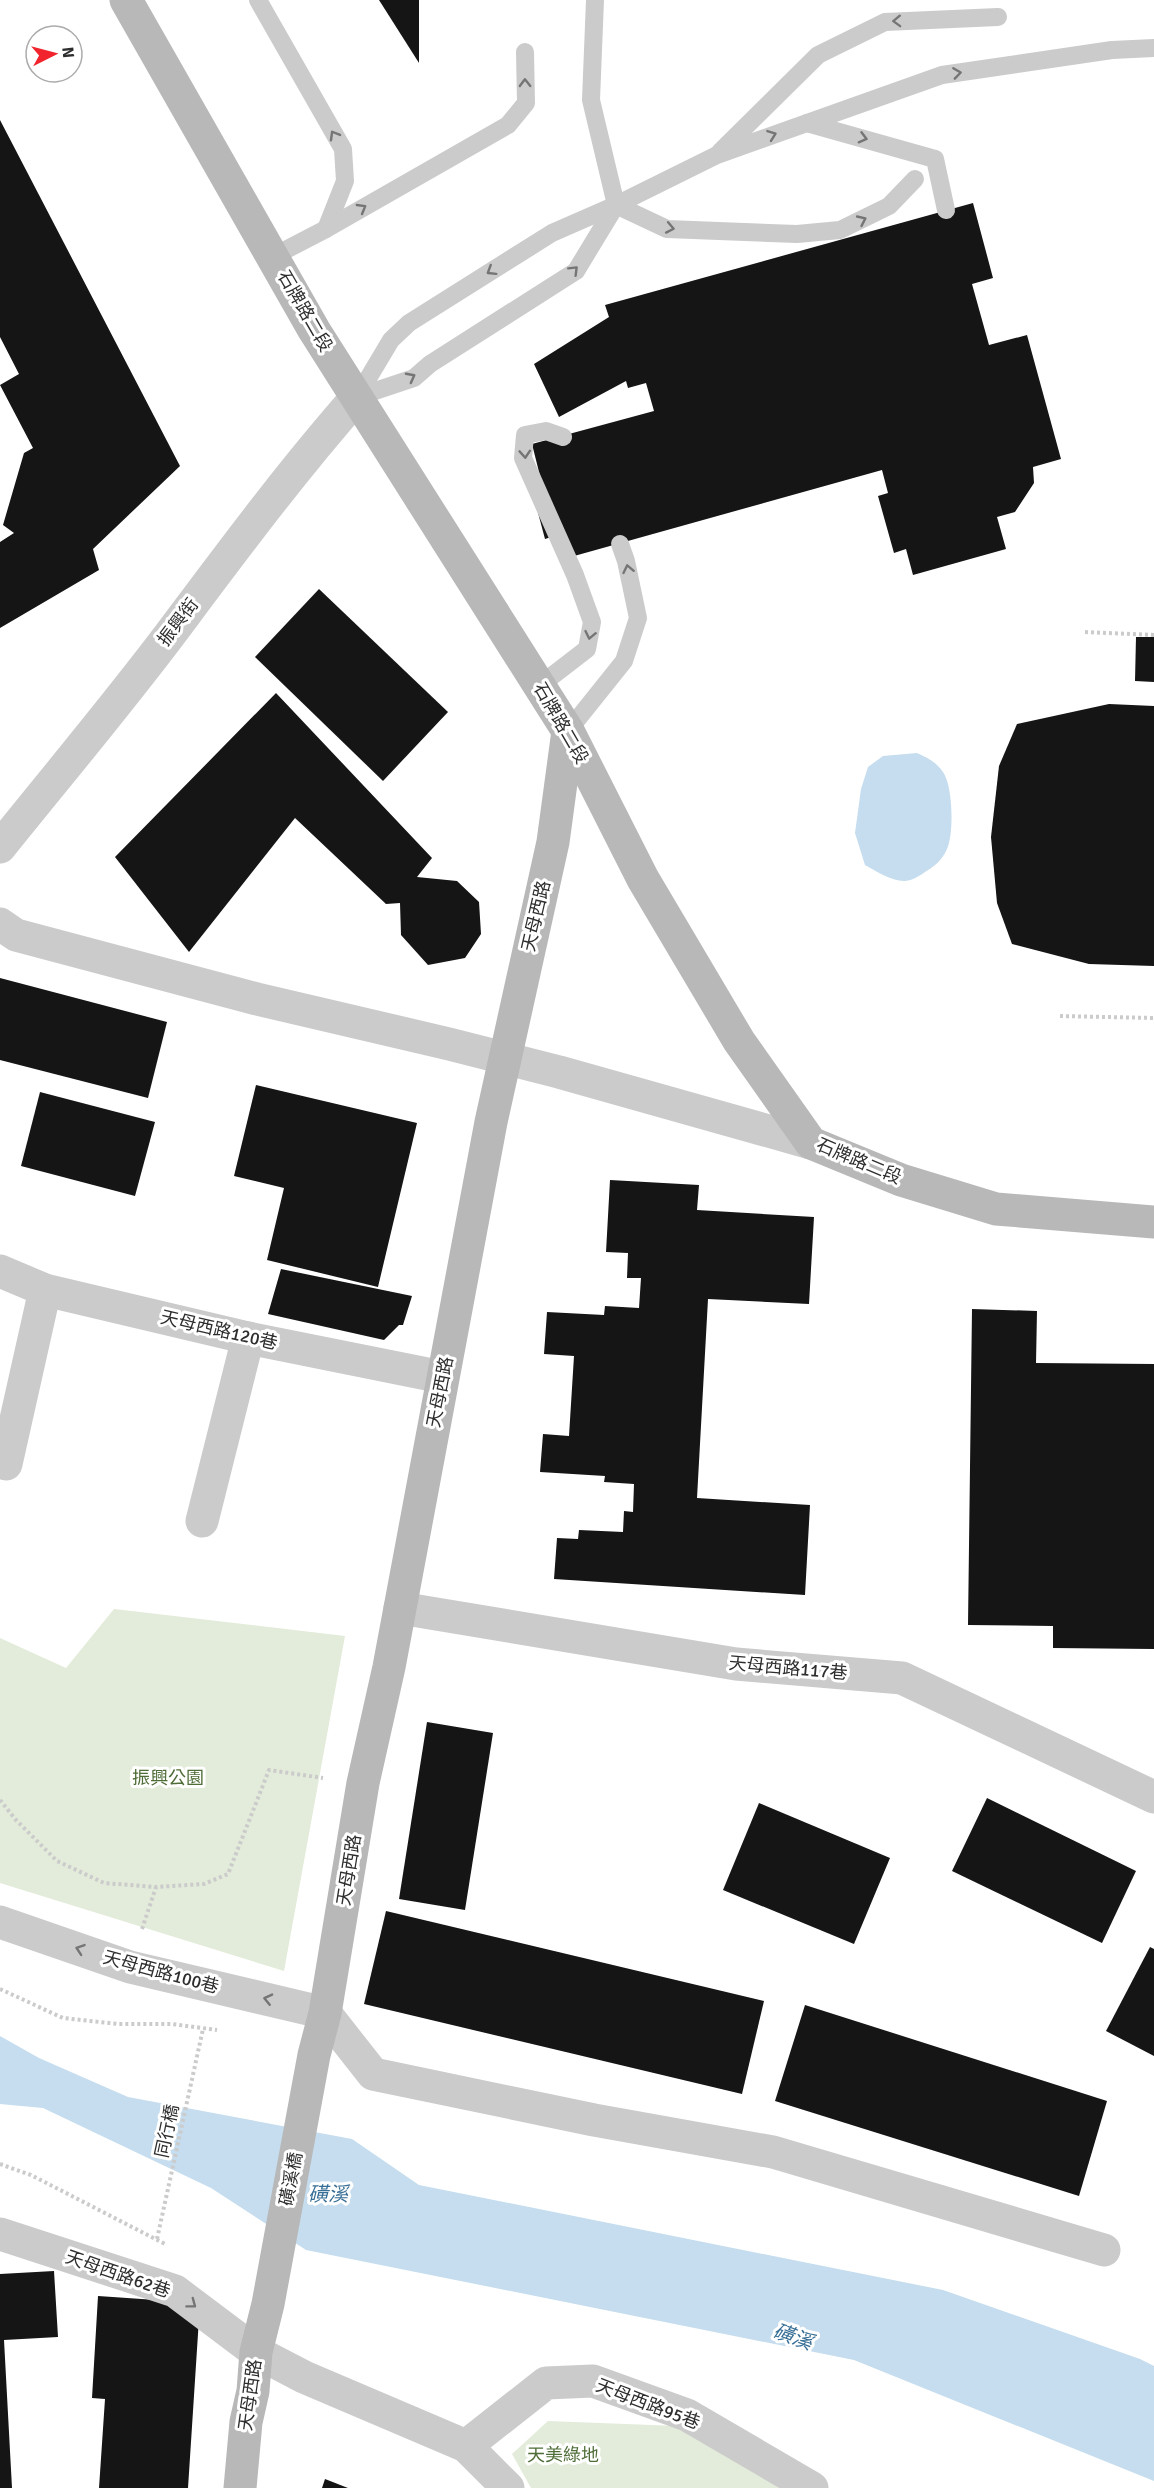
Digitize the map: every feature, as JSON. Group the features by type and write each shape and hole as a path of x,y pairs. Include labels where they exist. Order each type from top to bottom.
{"street":[{"name":"石牌路二段","path":"126,0 274,256 314,330 568,731 642,879 739,1041 811,1143 901,1180 996,1209 1154,1222"},
{"name":"振興街","path":"0,847 170,634 227,556 314,446 357,397"},
{"name":"天母西路","path":"314,2055 325,2013 363,1783 400,1608 442,1377 505,1059 553,842 568,731"},
{"path":"0,924 16,935 245,996 505,1059 811,1143"},
{"name":"天母西路120巷","path":"0,1271 45,1290 248,1338 442,1377"},
{"path":"6,1464 45,1290"},
{"path":"202,1521 248,1338"},
{"name":"天母西路117巷","path":"400,1608 736,1664 902,1678 1154,1797"},
{"name":"天母西路100巷","path":"0,1922 130,1967 325,2013"},
{"path":"325,2013 373,2074 594,2120 773,2152 1104,2250"},
{"name":"磺溪橋","path":"268,2304 314,2055"},
{"name":"天母西路62巷","path":"0,2234 175,2291 256,2352"},
{"name":"天母西路","path":"240,2488 246,2421 253,2391 256,2352 268,2304"},
{"path":"256,2352 320,2385 466,2446 508,2488"},
{"name":"天母西路95巷","path":"466,2446 546,2383 593,2381 687,2415 812,2488"}],"lane":[{"path":"258,0 343,149 345,181 326,229"},
{"path":"357,397 414,378 430,364 576,272 616,205 591,100 595,0"},
{"path":"717,155 818,56 885,22 998,17"},
{"path":"357,397 391,340 409,323 552,233 616,205 717,155 942,75 1112,50 1154,48"},
{"path":"274,256 326,229 508,125 526,103 525,52"},
{"path":"807,123 935,159 946,210"},
{"path":"616,205 667,229 797,234 840,230 889,207 915,179"},
{"path":"539,686 587,649 592,622 524,458 525,435 546,431 563,436"},
{"path":"568,731 624,661 638,618 626,561 620,544"}],"path":[{"path":"1085,632 1154,635"},
{"path":"1060,1016 1154,1018"},
{"path":"0,1800 16,1820 57,1861 104,1883 156,1887 204,1884 228,1874 269,1770 363,1783"},
{"path":"0,1989 63,2018 118,2024 172,2024 224,2031"},
{"name":"同行橋","path":"157,2239 203,2029"},
{"path":"0,2164 31,2175 176,2250"}],"green space":[{"name":"振興公園","path":"114,1609 345,1636 284,1971 0,1883 0,1638 66,1668"},
{"name":"天美綠地","path":"548,2421 678,2426 780,2488 531,2488 512,2454"}],"water":[{"path":"917,753 935,763 946,779 951,799 951,833 947,849 938,862 915,878 899,881 865,865 855,833 861,789 868,767 883,756"},
{"name":"磺溪","path":"0,2036 39,2058 128,2097 352,2139 419,2185 943,2290 1140,2359 1154,2366 1154,2481 854,2360 306,2250 211,2188 43,2108 0,2104"}],"building":[{"path":"379,0 419,0 419,63"},
{"path":"0,120 180,466 93,549 99,570 0,628 0,542 14,533 3,525 24,453 33,448 0,385 19,374 0,337"},
{"path":"973,203 993,278 972,284 989,345 1027,335 1061,459 1033,467 1034,483 1015,512 997,517 1006,549 913,575 906,549 894,553 878,496 888,493 882,470 567,558 561,534 545,539 529,479 540,476 532,444 654,411 646,383 628,388 626,381 559,417 534,364 609,317 605,305"},
{"path":"319,589 448,712 383,781 255,657"},
{"path":"1136,637 1154,637 1154,682 1135,681"},
{"path":"276,693 432,858 417,877 457,881 479,902 481,934 465,958 428,965 401,935 400,903 386,904 295,818 189,952 115,857"},
{"path":"1109,704 1154,706 1154,966 1089,964 1012,944 997,903 991,837 999,766 1017,724"},
{"path":"0,978 167,1022 148,1098 0,1060"},
{"path":"256,1085 417,1123 378,1287 267,1260 284,1188 234,1176"},
{"path":"40,1092 155,1122 135,1196 21,1166"},
{"path":"610,1180 699,1185 697,1210 814,1217 809,1304 708,1299 697,1498 810,1505 805,1595 554,1579 557,1538 578,1539 579,1530 623,1532 624,1511 633,1512 634,1484 604,1482 605,1476 540,1472 543,1434 569,1436 574,1356 544,1354 547,1312 604,1315 605,1306 639,1308 641,1278 627,1278 628,1253 606,1252"},
{"path":"281,1269 412,1296 403,1325 399,1325 384,1340 268,1314"},
{"path":"972,1309 1037,1311 1036,1363 1154,1364 1154,1649 1053,1648 1053,1626 968,1625"},
{"path":"427,1722 493,1733 465,1910 399,1899"},
{"path":"987,1798 1136,1871 1102,1943 952,1871"},
{"path":"759,1803 890,1858 854,1944 723,1890"},
{"path":"386,1911 764,2001 742,2094 364,2004"},
{"path":"1150,1947 1154,1949 1154,2056 1106,2031"},
{"path":"805,2005 1107,2101 1079,2196 775,2101"},
{"path":"54,2271 58,2337 4,2340 12,2488 0,2488 0,2274"},
{"path":"98,2296 200,2303 188,2488 99,2488 105,2399 92,2398"},
{"path":"325,2479 348,2488 322,2488"}]}
